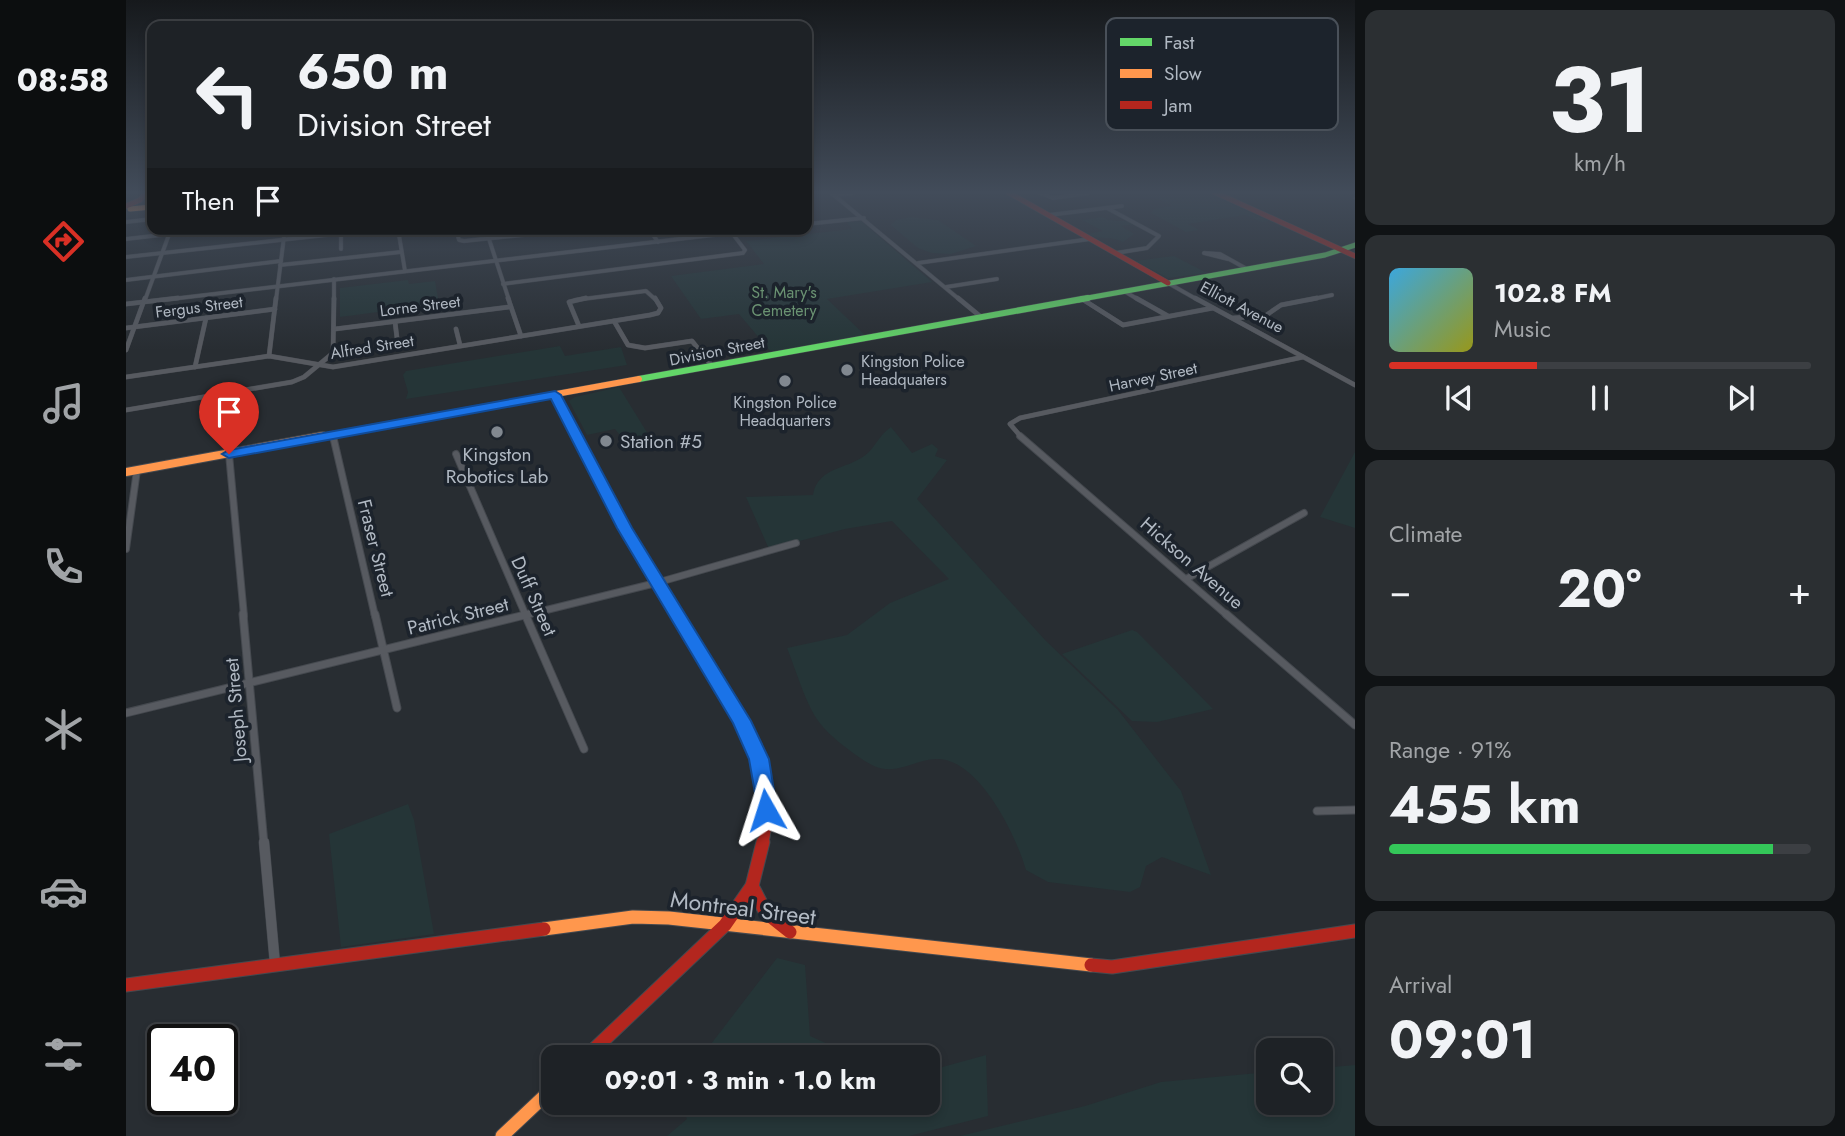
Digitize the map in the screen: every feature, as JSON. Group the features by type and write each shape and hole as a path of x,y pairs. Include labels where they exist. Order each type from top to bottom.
{"main road":[{"name":"Elliott Avenue","path":"1099,244 1168,283"},
{"name":"Division Street","path":"126,472 1247,269 1349,247"},
{"path":"560,405 567,396 576,391"},
{"path":"555,395 656,583 741,721 759,759 766,810 764,839 752,886 725,925 599,1045"},
{"path":"752,886 766,913 792,934"},
{"name":"Montreal Street","path":"126,985 633,917 1112,967 1355,931"},
{"path":"502,1136 541,1099"}],"street":[{"path":"126,350 166,244"},
{"path":"126,257 241,244"},
{"path":"270,356 283,244"},
{"path":"341,244 341,249"},
{"path":"400,244 405,271"},
{"path":"490,244 509,307 521,336"},
{"path":"126,304 640,244"},
{"path":"503,284 743,253 745,250 740,244"},
{"path":"895,244 981,317"},
{"path":"918,263 1054,244"},
{"path":"1116,253 1147,248 1152,244"},
{"path":"1228,259 1204,253 1212,251 1228,259 1247,269"},
{"path":"126,280 401,252"},
{"path":"126,410 292,382 319,366 333,353 334,279"},
{"path":"946,287 998,279"},
{"name":"Elliott Avenue","path":"1168,283 1355,385"},
{"name":"Alfred Street","path":"126,377 270,356 333,367 650,315 658,313 661,308 652,293 646,291 576,299 569,302 570,310 579,326"},
{"path":"1124,291 1169,317"},
{"path":"1231,318 1265,316 1281,305 1332,295"},
{"path":"1082,299 1123,325 1213,308"},
{"name":"Lorne Street","path":"335,329 509,307"},
{"name":"Fergus Street","path":"126,328 275,309"},
{"path":"195,366 206,318"},
{"path":"614,321 628,345 645,348 692,341 712,366"},
{"path":"395,322 397,338"},
{"path":"456,328 460,345"},
{"name":"Harvey Street","path":"1010,424 1020,418 1303,356"},
{"name":"Hickson Avenue","path":"1010,424 1015,432 1355,724"},
{"name":"Fraser Street","path":"333,435 397,708"},
{"name":"Joseph Street","path":"229,454 275,964"},
{"name":"Duff Street","path":"456,454 524,616 584,749"},
{"path":"126,549 137,470"},
{"path":"1186,579 1304,513"},
{"name":"Patrick Street","path":"126,713 656,583 796,544"},
{"path":"1317,811 1355,810"}],"green space":[{"name":"St. Mary's Cemetery","path":"748,244 888,244 932,282 827,299 866,336 771,352 739,314 701,319 671,276 764,264"},
{"path":"913,244 976,246 951,254 932,253"},
{"path":"1174,256 1207,273 1168,278 1135,261"},
{"path":"408,280 409,284 435,281 439,304 340,317 340,288"},
{"path":"560,346 565,356 621,347 627,365 406,399 408,392 403,375 406,371"},
{"path":"619,387 651,439 628,445 615,429 587,435 569,401 575,397"},
{"path":"891,427 912,453 932,444 938,449 935,456 947,460 917,499 1046,641 1118,710 1181,791 1211,875 1162,857 1146,866 1140,887 1130,892 1048,882 1026,870 1004,819 980,784 966,771 952,762 936,759 882,769 845,747 814,715 787,648 847,635 890,603 949,579 892,521 845,529 769,549 746,497 813,495 821,478 862,458"},
{"path":"1355,452 1355,528 1320,517"},
{"path":"1132,630 1213,709 1157,722 1132,721 1062,654"},
{"path":"408,804 414,820 434,934 341,947 329,834"},
{"path":"777,958 805,965 810,1036 830,1045 710,1045"},
{"path":"986,1055 988,1116 909,1136 667,1136 687,1119 685,1115 940,1115 940,1068"},
{"path":"1355,1065 1355,1136 960,1136 1085,1106 1161,1082 1256,1073 1256,1115 1333,1115 1333,1067"}],"traffic: fast":[{"path":"1082,299 1325,255 1355,245"},
{"path":"639,379 1082,299"}],"traffic: slow":[{"path":"126,472 639,379"},
{"path":"555,395 625,528 691,638"},
{"path":"544,929 633,917 669,918 1091,965"},
{"path":"502,1136 541,1099"}],"traffic: jam":[{"path":"1099,244 1168,283"},
{"path":"1329,244 1355,256"},
{"path":"599,1045 725,925 752,886 764,839 767,810 759,759 742,721 691,638"},
{"path":"752,886 766,913 790,932"},
{"path":"126,985 544,929"},
{"path":"1091,965 1112,967 1355,931"}],"place":[{"name":"Kingston Police Headquaters","path":"847,370"},
{"name":"Kingston Police Headquarters","path":"785,381"},
{"name":"Kingston Robotics Lab","path":"497,432"},
{"name":"Station #5","path":"606,441"}],"route":[{"path":"229,454 555,395 656,583 741,721 759,759 765,785 766,810"}]}
